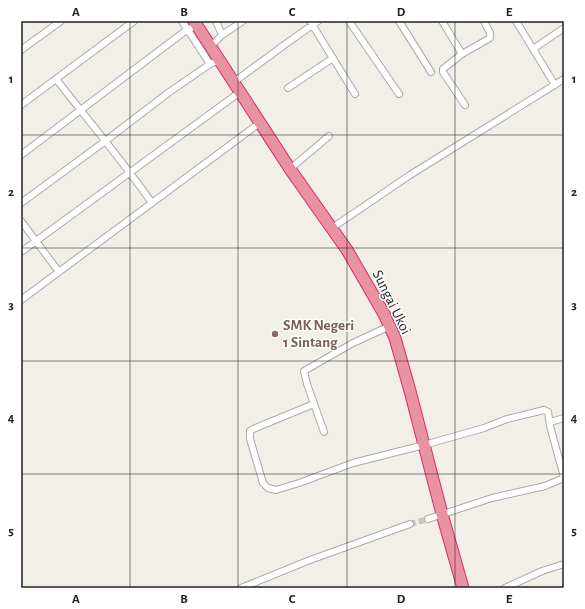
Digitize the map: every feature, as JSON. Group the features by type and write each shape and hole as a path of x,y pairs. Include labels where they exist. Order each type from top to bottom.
{"highway":[{"name":"Sungai Ukoi","path":"193,25 211,46 215,62 234,82 290,168 332,228 365,280 390,326 395,338 410,391 463,588"}],"street":[{"path":"21,50 61,21"},
{"path":"21,105 134,21"},
{"path":"21,203 168,93 215,62 193,25 182,21"},
{"path":"216,21 222,35"},
{"path":"211,46 222,35 244,21"},
{"path":"234,82 311,23 318,21"},
{"path":"349,21 399,94"},
{"path":"398,21 431,72"},
{"path":"442,21 462,54"},
{"path":"465,105 443,72 445,67 462,54 490,38 490,33 484,21"},
{"path":"516,21 554,85"},
{"path":"311,23 356,94"},
{"path":"21,155 193,25"},
{"path":"533,49 564,28"},
{"path":"288,88 333,58"},
{"path":"56,79 104,142 130,172 152,203"},
{"path":"332,228 410,175 564,80"},
{"path":"21,252 240,92"},
{"path":"21,300 260,122"},
{"path":"290,168 329,136"},
{"path":"21,221 59,272"},
{"path":"324,432 304,371 353,343 390,326"},
{"path":"314,404 250,431 250,439 263,483 268,488 276,490 353,463 484,428 507,419 542,410 547,411 564,478 545,486 492,498 428,518"},
{"path":"550,422 564,418"},
{"path":"241,588 310,560 410,524"},
{"path":"505,588 542,571 564,564"}],"tunnel":[{"path":"410,524 428,519"}],"place":[{"name":"SMK Negeri 1 Sintang","path":"275,334"}]}
